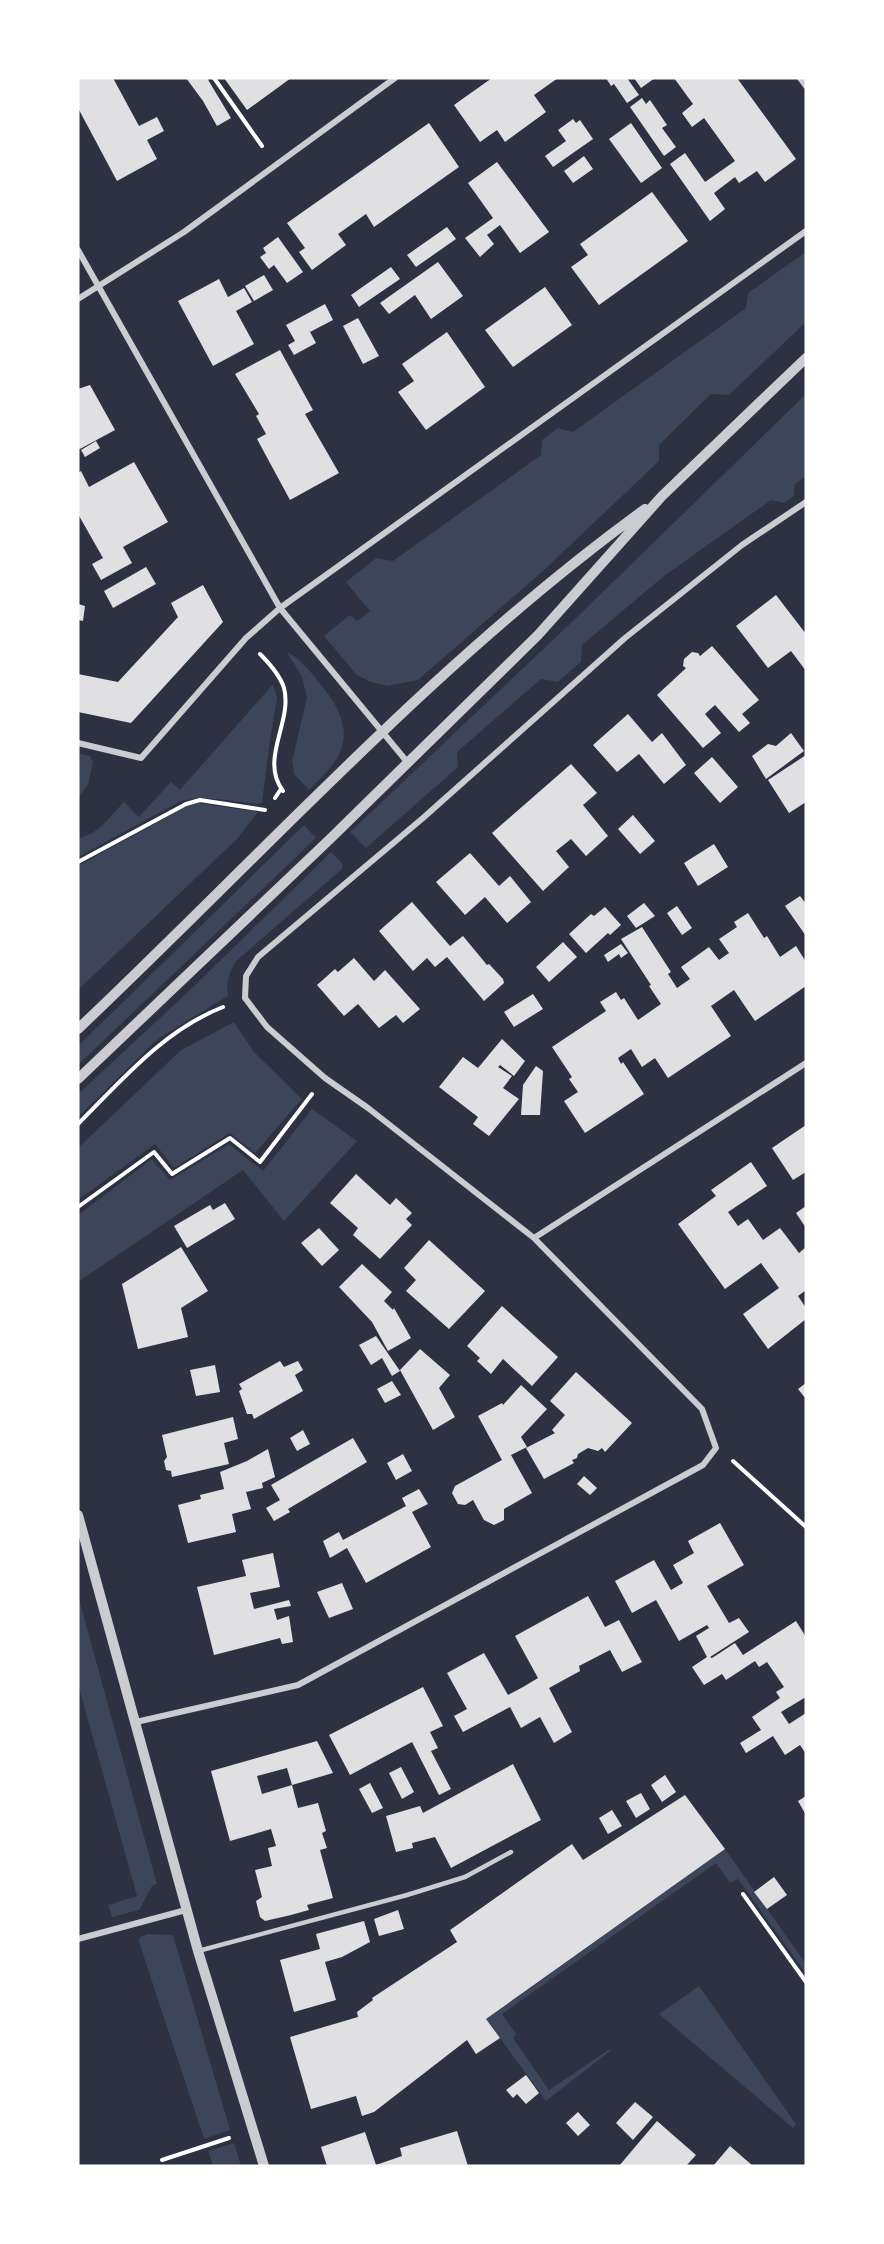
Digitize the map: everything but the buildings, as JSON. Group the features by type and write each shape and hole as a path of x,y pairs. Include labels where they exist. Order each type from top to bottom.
{"street":[{"path":"78,300 184,232 395,78"},
{"path":"800,78 806,86"},
{"path":"78,743 141,758 246,638 280,608 806,231"},
{"path":"78,250 280,608 408,763"},
{"path":"78,1079 408,763 538,635 662,496 806,358"},
{"path":"78,1029 383,730 501,622 598,543 662,496"},
{"path":"136,1722 298,1685 703,1465 716,1448 702,1408 534,1238 368,1108 325,1078 256,1016 245,998 246,976 258,957 423,818 625,638 742,545 806,502"},
{"path":"534,1238 806,1063"},
{"path":"79,1519 186,1910 264,2166"},
{"path":"78,1940 186,1910"}],"lane":[{"path":"198,1951 407,1895 465,1877 511,1852"}],"path":[{"path":"214,78 276,165"},
{"path":"246,638 284,686 286,698 273,767 275,779 281,789"},
{"path":"78,862 186,804 200,800 266,810"},
{"path":"78,1124 169,1036 210,1012 245,998"},
{"path":"78,1207 154,1152 172,1174 230,1138 260,1162 325,1078"},
{"path":"716,1448 754,1478 806,1527"},
{"path":"743,1894 806,1982"},
{"path":"162,2160 253,2130"}],"shaded area":[{"path":"806,252 806,322 729,395 711,394 659,445 659,461 543,571 418,680 387,686 357,675 324,636 350,615 357,621 370,611 346,582 376,558 393,561 541,455 542,440 558,428 573,432 746,308 748,293"},
{"path":"806,394 806,476 795,484 794,496 784,503 771,500 664,576 582,645 581,662 558,682 541,679 457,752 458,767 366,848 350,832 573,621"},
{"path":"287,652 306,667 333,701 343,729 342,748 337,758 309,790 294,774 292,761 307,698 302,677"},
{"path":"273,684 277,698 262,803 209,799 181,801 78,857 78,838 97,829 124,802 139,817 171,782 180,790"},
{"path":"80,754 90,756 93,762 88,785 78,798"},
{"path":"198,803 258,812 237,839 78,990 78,866 187,806"},
{"path":"304,825 316,838 78,1065 78,1046"},
{"path":"331,852 342,863 342,869 236,961 227,986 228,996 159,1038 78,1117 78,1094 187,993"},
{"path":"234,1022 254,1052 302,1099 255,1153 230,1133 174,1168 155,1144 78,1200 78,1148 181,1050"},
{"path":"312,1109 357,1141 284,1221 243,1170 78,1282 78,1215 152,1159 170,1180 229,1144 263,1171"},
{"path":"78,1595 157,1884 152,1886 139,1910 112,1917 108,1905 137,1896 78,1684"},
{"path":"725,1849 806,1964 806,1974 738,1879 730,1883 716,1863 502,2014 516,2034 513,2038 549,2090 610,2049 546,2101 486,2019"},
{"path":"148,1934 173,1935 230,2130 204,2139 139,1942 140,1937"},
{"path":"699,1986 796,2124 793,2128 659,2014"},
{"path":"234,2143 241,2166 213,2166 208,2151"}]}
